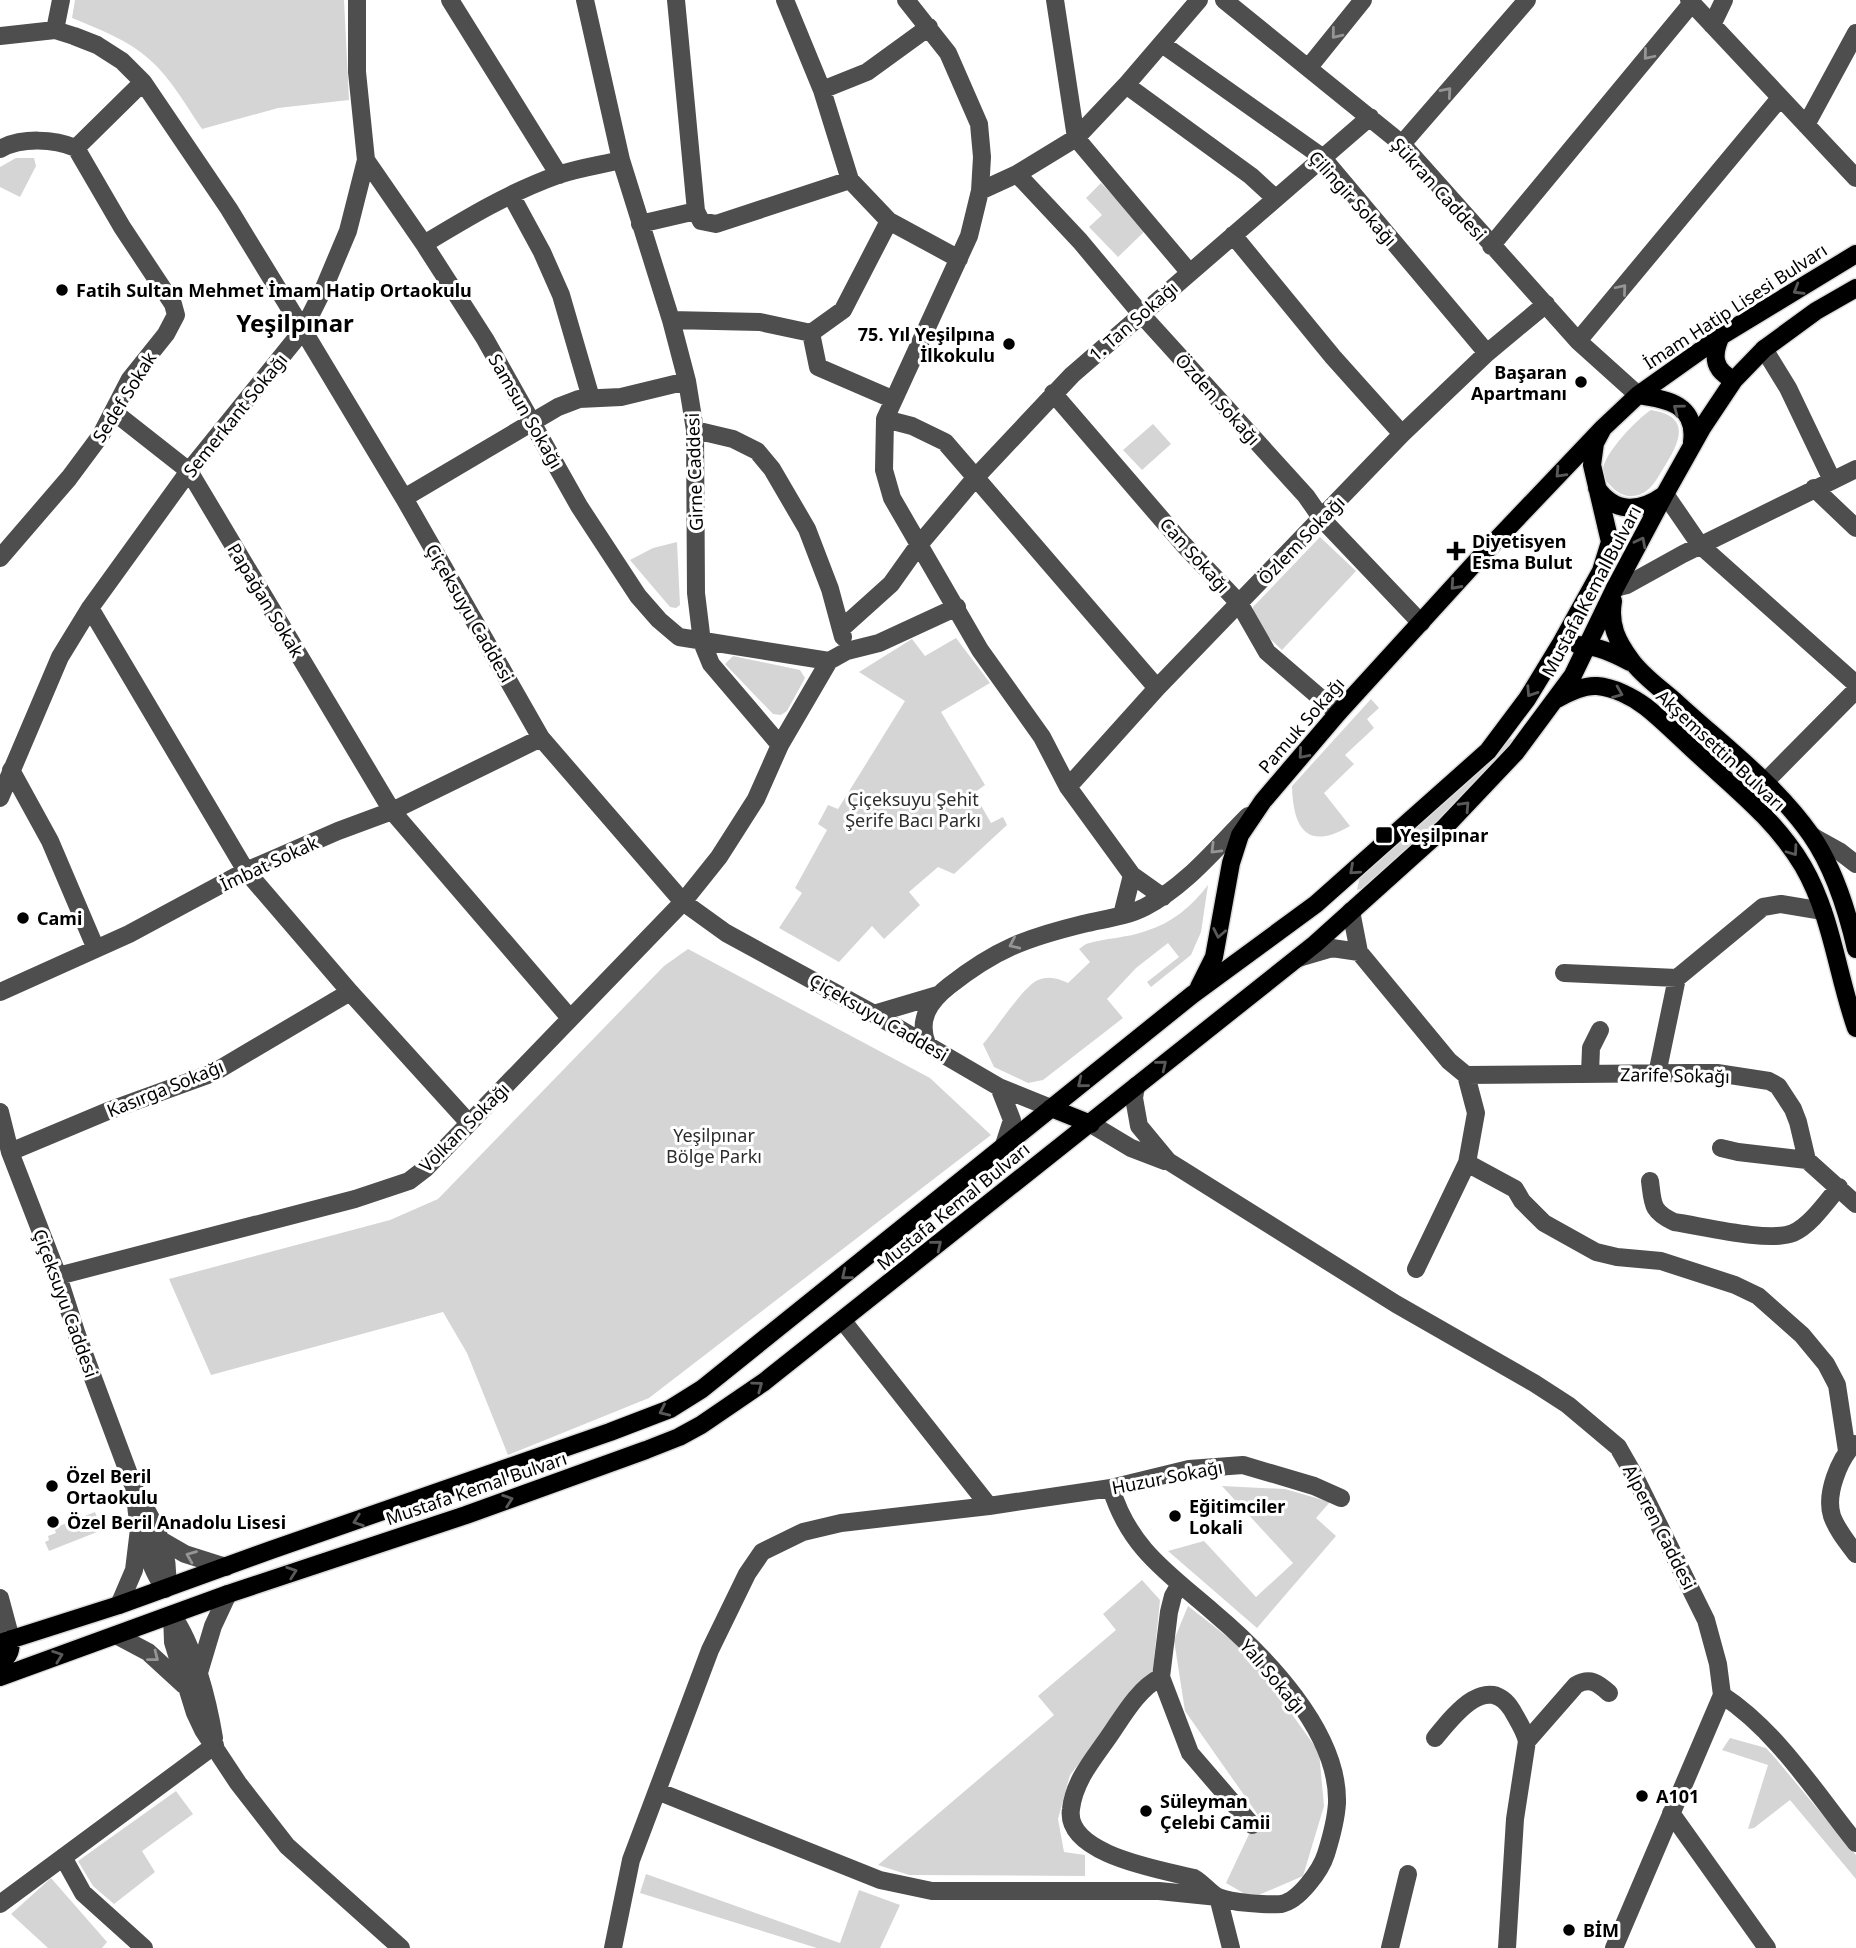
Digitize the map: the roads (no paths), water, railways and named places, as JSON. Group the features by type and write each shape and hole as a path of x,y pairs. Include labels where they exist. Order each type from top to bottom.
{"main road":[{"name":"İmam Hatip Lisesi Bulvarı","path":"1638,395 1721,337 1856,254"},
{"path":"1692,446 1734,380 1764,349 1816,311 1856,288"},
{"path":"1721,337 1715,349 1716,364 1725,376 1734,380"},
{"path":"1638,395 1660,398 1683,409 1691,420 1694,431 1692,446"},
{"name":"Pamuk Sokağı","path":"1263,801 1338,713 1421,623 1602,428 1638,395"},
{"name":"Mustafa Kemal Bulvarı","path":"6,1641 165,1589 670,1409 702,1390 1192,995 1316,904 1488,751 1527,699 1601,571 1610,542 1592,465 1595,443 1602,428"},
{"name":"Mustafa Kemal Bulvarı","path":"0,1677 228,1594 478,1511 679,1437 723,1412 843,1321 1315,944 1444,828 1516,752 1573,676 1615,588 1692,446"},
{"path":"1595,485 1605,498 1615,505 1633,508 1652,504 1665,495"},
{"path":"1615,588 1610,619 1633,664"},
{"path":"1556,651 1570,644 1588,645 1612,652 1633,664"},
{"name":"Akşemsettin Bulvarı","path":"1633,664 1764,783 1811,836 1830,870 1849,918 1856,949"},
{"name":"Akşemsettin Bulvarı","path":"1554,701 1586,687 1599,686 1622,693 1645,706 1749,799 1804,867 1833,940 1842,986 1856,1028"},
{"path":"1749,799 1764,783"},
{"name":"Mustafa Kemal Bulvarı","path":"1192,995 1201,985 1214,957 1231,863 1240,835 1263,801"},
{"path":"1051,1108 1091,1124"},
{"path":"165,1589 172,1615"},
{"path":"0,1662 6,1658 6,1641"}],"street":[{"path":"55,30 61,0"},
{"name":"Semerkant Sokağı","path":"0,798 60,657 90,608 189,471 303,330 324,288 348,231 366,160 357,72 357,0"},
{"path":"450,0 559,175"},
{"name":"Girne Caddesi","path":"585,0 621,160 671,320 687,381 695,430 696,593 702,642 710,664 780,745"},
{"path":"676,0 696,211 701,221 716,224 850,180"},
{"path":"785,0 822,90 850,180 889,221 959,260"},
{"path":"906,0 948,53 979,124 982,157 980,191 969,236 885,419 884,470 891,498 980,650 1042,737 1068,787 1132,874 1163,897"},
{"path":"1055,0 1076,138 1190,272"},
{"path":"980,191 1017,174 1076,138 1199,0"},
{"name":"Şükran Caddesi","path":"1224,0 1402,144 1578,341 1638,395"},
{"path":"1309,67 1363,0"},
{"path":"1402,144 1527,0"},
{"path":"1712,24 1724,0"},
{"path":"1491,246 1691,1 1856,178"},
{"path":"822,90 867,72 929,27"},
{"name":"Çiçeksuyu Caddesi","path":"0,36 55,30 97,44 121,61 143,82 229,209 303,330 404,498 541,737 683,902 726,933 874,1014 999,1087 1051,1108"},
{"path":"1806,125 1856,33"},
{"name":"Çilingir Sokağı","path":"1162,44 1322,158 1488,353"},
{"path":"0,149 7,145 45,141 64,143 76,148 143,82"},
{"path":"1126,85 1251,176 1275,198"},
{"path":"1578,341 1780,98"},
{"name":"1. Tan Sokağı","path":"841,629 891,584 918,546 976,477 1053,393 1370,117"},
{"name":"Sedef Sokak","path":"0,558 69,478 101,435 131,379 166,334 176,315 173,304 122,227 76,148"},
{"name":"Samsun Sokağı","path":"366,160 485,339 579,506 638,596 659,620 678,637 829,662"},
{"path":"424,244 481,209 511,195 559,175 621,160"},
{"name":"Özden Sokağı","path":"1017,174 1080,241 1141,314 1306,496 1322,519 1421,623"},
{"path":"511,195 542,252 561,295 591,398"},
{"path":"640,224 696,211"},
{"path":"671,320 760,322 811,333 843,310 889,221"},
{"path":"1233,235 1402,434"},
{"name":"Özlem Sokağı","path":"1068,787 1157,688 1402,434 1488,353 1546,304"},
{"path":"811,333 818,367 892,399"},
{"path":"1764,349 1788,388 1832,480"},
{"path":"404,498 533,421 579,398 621,397 687,381"},
{"name":"Can Sokağı","path":"1053,393 1183,544 1239,603 1267,652 1338,713"},
{"name":"Papağan Sokak","path":"114,412 189,471 392,811 570,1018"},
{"path":"885,419 920,429 945,442 1157,688"},
{"path":"695,430 733,439 757,451 772,469 807,529 830,589 847,651"},
{"path":"1615,588 1627,585 1700,545 1856,469"},
{"path":"1814,488 1856,527"},
{"path":"1665,495 1700,545 1856,684"},
{"path":"683,902 734,834 755,799 780,745 829,662 847,651 879,643 957,607"},
{"path":"90,608 246,871 350,992 470,1123"},
{"path":"1764,783 1856,690"},
{"name":"İmbat Sokak","path":"0,992 129,934 246,871 392,811 541,737"},
{"path":"11,770 50,841 96,949"},
{"name":"Pamuk Sokağı","path":"927,1044 923,1034 923,1020 930,1003 975,965 1014,943 1122,915 1141,909 1163,897 1179,885 1263,801"},
{"path":"1811,836 1856,864"},
{"path":"1122,915 1132,874"},
{"name":"Volkan Sokağı","path":"58,1276 355,1199 409,1181 426,1168 683,902"},
{"path":"1564,973 1677,978 1706,957 1763,907 1781,904 1823,911"},
{"path":"1351,911 1359,952 1449,1061 1466,1074 1476,1114 1467,1163 1416,1269"},
{"path":"1295,959 1332,948 1359,952"},
{"path":"1657,1074 1677,978"},
{"name":"Kasırga Sokağı","path":"10,1152 108,1111 213,1073 350,992"},
{"name":"Pamuk Sokağı","path":"874,1014 937,995"},
{"path":"1590,1073 1591,1048 1600,1030"},
{"name":"Zarife Sokağı","path":"1466,1074 1717,1073 1769,1081 1778,1086 1793,1109 1807,1160"},
{"path":"1136,1086 1134,1098 1139,1126 1168,1161"},
{"path":"999,1087 1012,1120 1004,1145"},
{"name":"Çiçeksuyu Caddesi","path":"0,1112 10,1152 58,1276 135,1493 140,1525 156,1575 165,1589"},
{"path":"1091,1124 1131,1148 1153,1158 1168,1161"},
{"path":"1721,1148 1807,1160 1856,1204"},
{"name":"Alperen Caddesi","path":"1168,1161 1396,1304 1534,1383 1603,1432 1618,1447 1634,1475 1706,1620 1718,1664 1722,1695"},
{"path":"1467,1163 1515,1189 1544,1223 1596,1252 1617,1258 1661,1261 1735,1285 1758,1296 1802,1335 1826,1364 1837,1385 1852,1446 1833,1485 1831,1514 1839,1531 1856,1553"},
{"path":"1650,1181 1654,1207 1659,1215 1674,1222 1773,1237 1794,1233 1812,1218 1839,1187"},
{"path":"843,1321 989,1506"},
{"name":"Huzur Sokağı","path":"613,1948 631,1860 710,1650 747,1574 762,1552 803,1532 841,1523 989,1506 1111,1488 1189,1469 1243,1465 1314,1486 1341,1498"},
{"name":"Yalı Sokağı","path":"1111,1488 1117,1508 1136,1543 1249,1645 1292,1694 1313,1725 1328,1756 1337,1802 1324,1860 1316,1875 1284,1904 1248,1903 1218,1897 1194,1878 1118,1859 1091,1845 1080,1835 1070,1812 1084,1771 1140,1695 1161,1677"},
{"name":"Çiçeksuyu Caddesi","path":"135,1493 147,1509 159,1539 168,1569 165,1589"},
{"path":"119,1605 134,1570 140,1525"},
{"path":"159,1539 185,1554 226,1567"},
{"path":"1180,1584 1172,1596 1161,1677 1190,1753 1252,1825"},
{"path":"192,1682 228,1594"},
{"path":"0,1598 6,1641"},
{"path":"172,1615 186,1636 192,1682"},
{"path":"116,1635 148,1652 192,1682 206,1700 215,1745 259,1812 287,1846 401,1948"},
{"path":"1527,1741 1576,1685 1593,1681 1609,1693"},
{"path":"1435,1738 1455,1714 1484,1694 1497,1695 1507,1702 1524,1728 1527,1741 1515,1819 1507,1948"},
{"path":"1614,1948 1722,1695 1745,1710 1771,1737 1856,1843"},
{"path":"0,1904 215,1745"},
{"path":"657,1791 880,1880 906,1887 932,1891 1158,1891 1218,1897 1231,1948"},
{"path":"1671,1813 1767,1948"},
{"path":"63,1857 83,1892 144,1948"},
{"path":"1390,1948 1408,1874"}],"place":[{"name":"Fatih Sultan Mehmet İmam Hatip Ortaokulu","path":"62,290"},
{"name":"75. Yıl Yeşilpına İlkokulu","path":"1009,344"},
{"name":"Başaran Apartmanı","path":"1581,382"},
{"name":"Diyetisyen Esma Bulut","path":"1456,551"},
{"name":"Yeşilpınar","path":"1384,835"},
{"name":"Cami","path":"23,918"},
{"name":"Özel Beril Ortaokulu","path":"52,1486"},
{"name":"Eğitimciler Lokali","path":"1175,1516"},
{"name":"Özel Beril Anadolu Lisesi","path":"53,1522"},
{"name":"A101","path":"1642,1796"},
{"name":"Süleyman Çelebi Camii","path":"1146,1811"},
{"name":"BİM","path":"1569,1930"}],"district":[{"name":"Yeşilpınar","path":"295,322"}],"park label":[{"name":"Çiçeksuyu Şehit Şerife Bacı Parkı","path":"913,809"},
{"name":"Yeşilpınar Bölge Parkı","path":"714,1145"}]}
